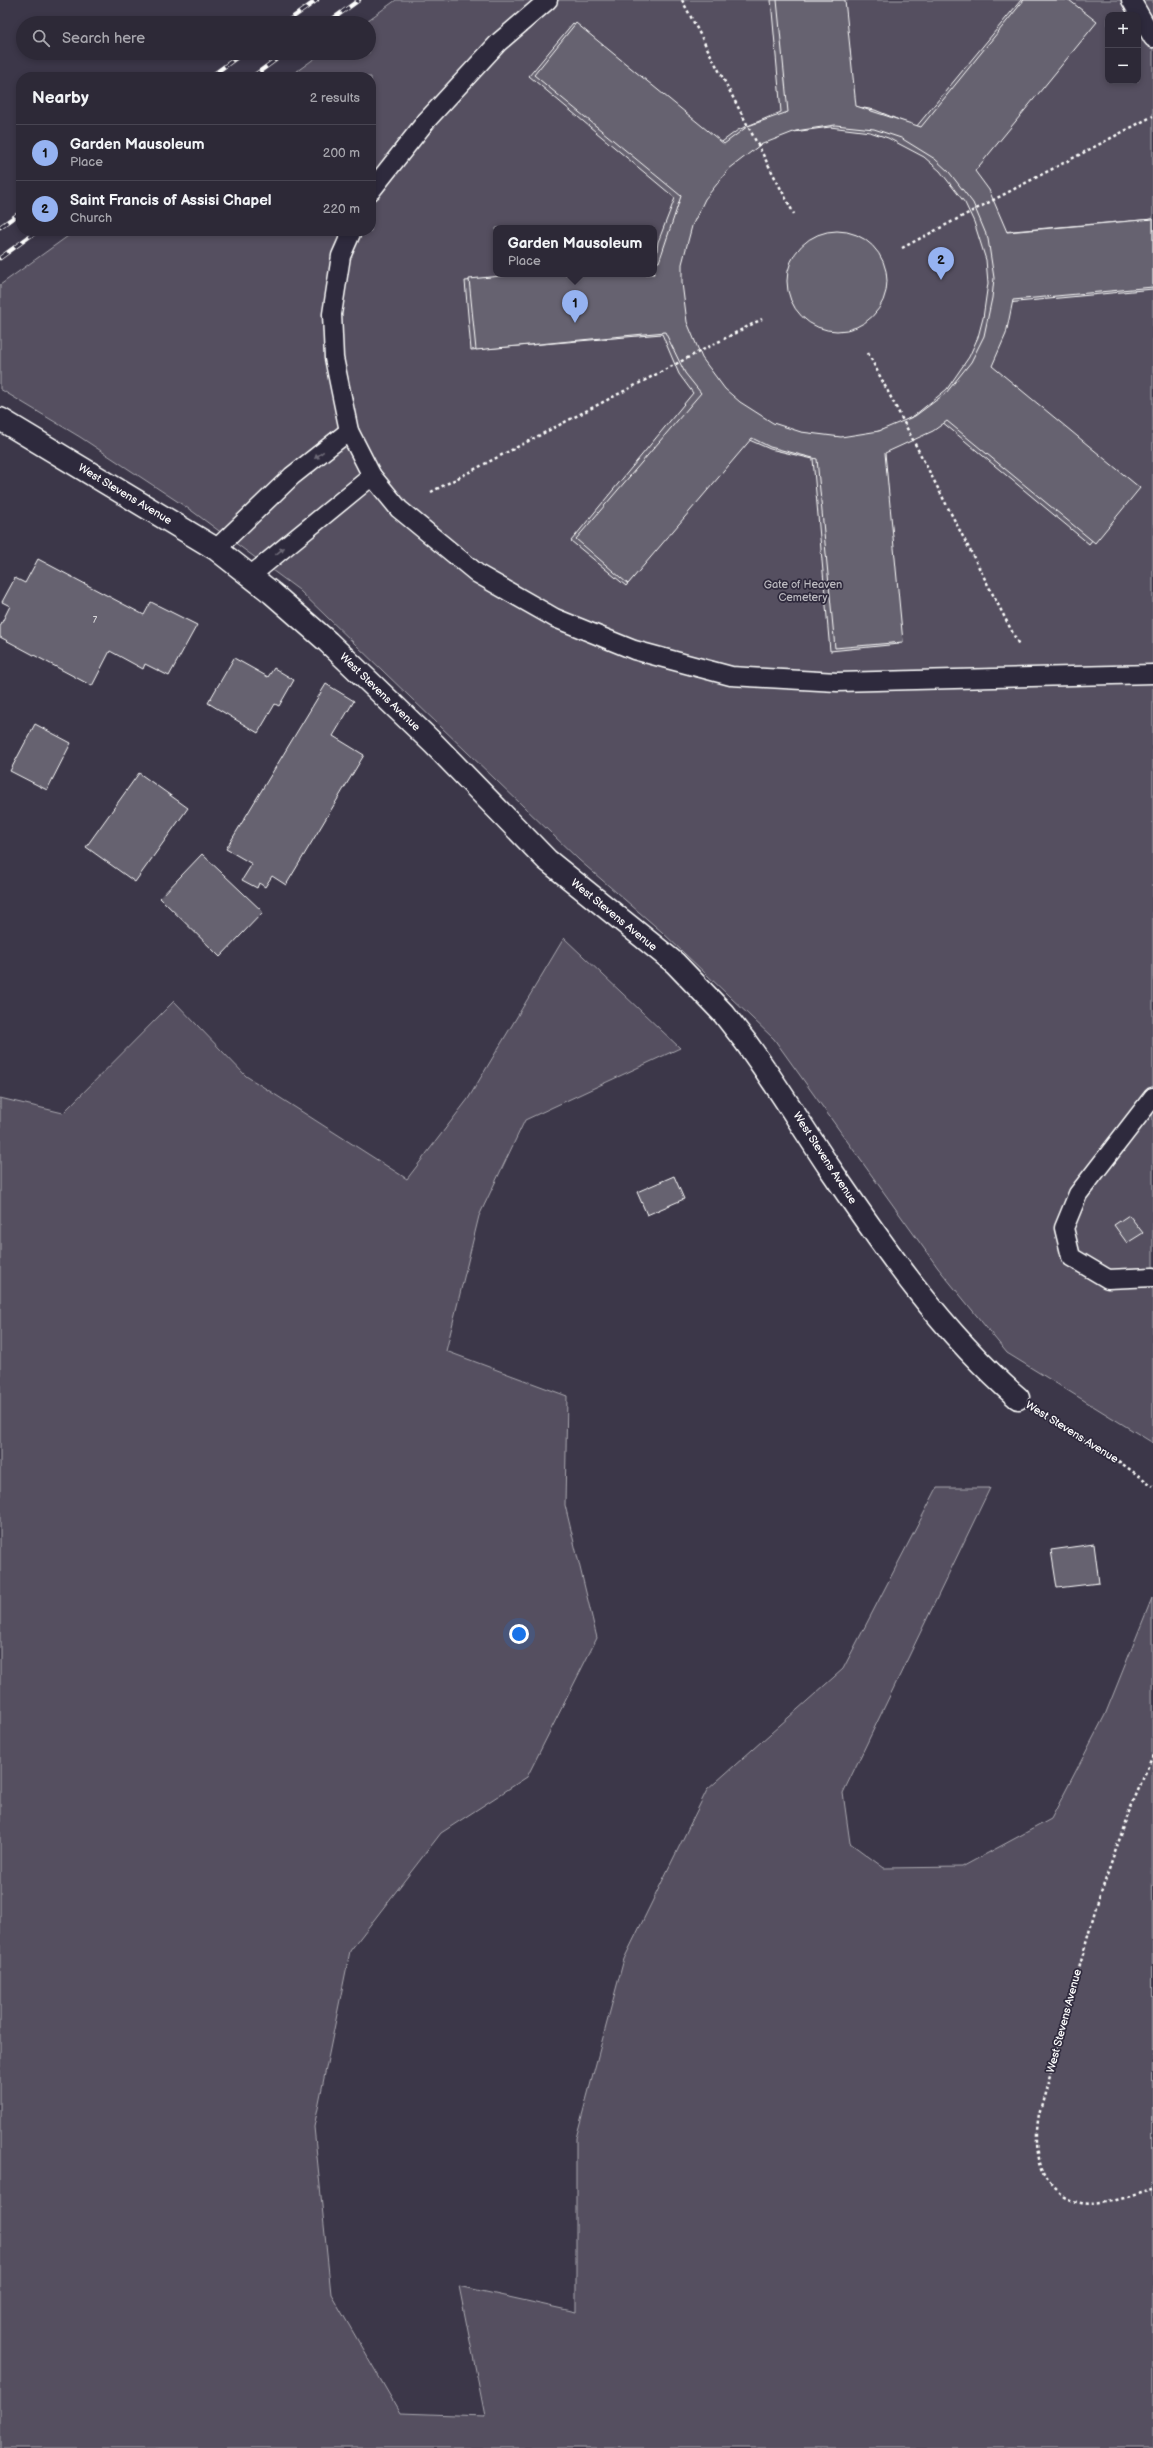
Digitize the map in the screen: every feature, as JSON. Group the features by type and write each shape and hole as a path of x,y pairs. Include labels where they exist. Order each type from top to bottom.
{"street":[{"name":"West Stevens Avenue","path":"0,419 216,549 250,576 328,642 434,744 547,860 675,963 724,1014 767,1070 829,1166 914,1284 966,1348 987,1371 1018,1398"}],"lane":[{"path":"376,185 427,120 499,42 548,0"},
{"path":"1131,0 1153,38"},
{"path":"350,236 341,256 332,314 334,358 349,431 372,476 399,509 478,574 555,618 649,654 731,676 837,682 1153,674"},
{"path":"216,549 292,476 349,431"},
{"path":"250,576 372,476"},
{"path":"1153,1097 1078,1194 1064,1228 1070,1257 1108,1279 1153,1278"}],"path":[{"path":"682,0 794,214"},
{"path":"902,248 1153,116"},
{"path":"399,509 762,319"},
{"path":"868,353 1036,678"},
{"name":"West Stevens Avenue","path":"1018,1398 1053,1422 1117,1460 1153,1486"},
{"name":"West Stevens Avenue","path":"1153,1754 1129,1812 1096,1907 1040,2108 1036,2144 1038,2159 1047,2180 1062,2196 1072,2200 1092,2203 1153,2190"}],"green space":[{"name":"Gate of Heaven Cemetery","path":"396,0 1153,0 1153,1443 1007,1353 938,1268 774,1039 662,932 579,860 299,590 192,511 80,437 0,389 0,285 68,236 376,236 376,72 296,72 312,60 376,60 376,16 374,16"},
{"path":"564,938 680,1048 525,1120 479,1216 446,1351 567,1396 565,1505 597,1638 527,1777 441,1833 350,1951 314,2127 331,2294 400,2413 485,2416 459,2286 576,2312 576,2138 624,1959 707,1790 843,1669 937,1488 990,1488 843,1793 850,1843 884,1868 962,1867 1051,1819 1105,1715 1152,1598 1153,2448 0,2448 0,1098 63,1113 174,1001 246,1076 407,1179 468,1099"}],"building":[{"path":"771,0 841,0 852,106 875,110 916,127 1021,0 1062,0 1092,25 969,172 993,211 1001,232 1153,219 1153,289 1007,303 1003,327 987,367 1133,490 1089,544 941,421 923,434 881,452 899,644 830,651 813,459 770,449 747,439 626,586 571,541 693,393 679,374 662,334 471,350 465,281 510,277 657,277 658,242 675,198 529,76 573,23 719,144 738,130 781,112","holes":["830,127 870,132 888,138 924,157 940,171 965,203 974,222 986,260 988,283 983,318 978,337 969,357 947,389 915,415 895,426 856,438 835,440 816,439 776,430 740,410 725,398 698,364 689,347 677,308 675,287 679,246 685,227 704,191 718,175 750,149 768,140 786,133"]},
{"path":"777,0 845,0 856,106 921,127 1024,0 1069,0 1097,22 975,171 989,190 1007,232 1153,219 1153,287 1013,300 1006,334 992,366 1140,488 1095,543 947,421 933,431 885,453 903,642 835,648 817,459 770,447 752,438 628,584 576,539 701,393 685,373 665,332 476,350 469,279 493,277 657,277 657,262 659,262 681,196 534,75 576,23 724,144 748,126 788,112","holes":["835,125 874,129 901,138 935,159 949,172 973,203 988,239 994,278 992,298 984,336 971,362 946,393 915,416 879,431 841,437 801,432 773,423 740,402 725,389 702,358 687,322 682,283 682,264 692,226 705,199 729,169 760,145 796,131"]},
{"path":"827,231 847,231 856,234 873,245 884,262 887,271 887,291 884,300 873,317 856,328 847,331 827,331 809,323 801,317 795,309 787,291 787,271 795,253 801,245 809,239"},
{"path":"38,559 144,615 151,602 197,625 169,676 145,664 143,669 110,651 92,686 0,637 0,626 10,606 2,602 15,578 25,583"},
{"path":"234,658 268,677 274,668 294,680 279,706 275,704 258,733 208,703"},
{"path":"326,684 354,701 333,736 364,755 286,885 272,876 265,887 259,883 257,888 242,880 252,864 226,849"},
{"path":"35,724 71,743 47,790 10,771"},
{"path":"139,773 188,808 135,882 86,847"},
{"path":"202,854 263,912 220,957 160,898"},
{"path":"674,1176 684,1199 647,1215 637,1192"},
{"path":"1129,1215 1143,1233 1127,1243 1114,1225"},
{"path":"1094,1544 1099,1583 1057,1588 1051,1550"}],"railway":[{"path":"295,16 317,0"},
{"path":"337,16 359,0"},
{"path":"217,72 233,60"},
{"path":"259,72 275,60"},
{"path":"0,227 16,216"},
{"path":"0,258 30,236"}],"place":[{"name":"Saint Francis of Assisi Chapel","path":"941,280"},
{"name":"Garden Mausoleum","path":"575,323"}]}
